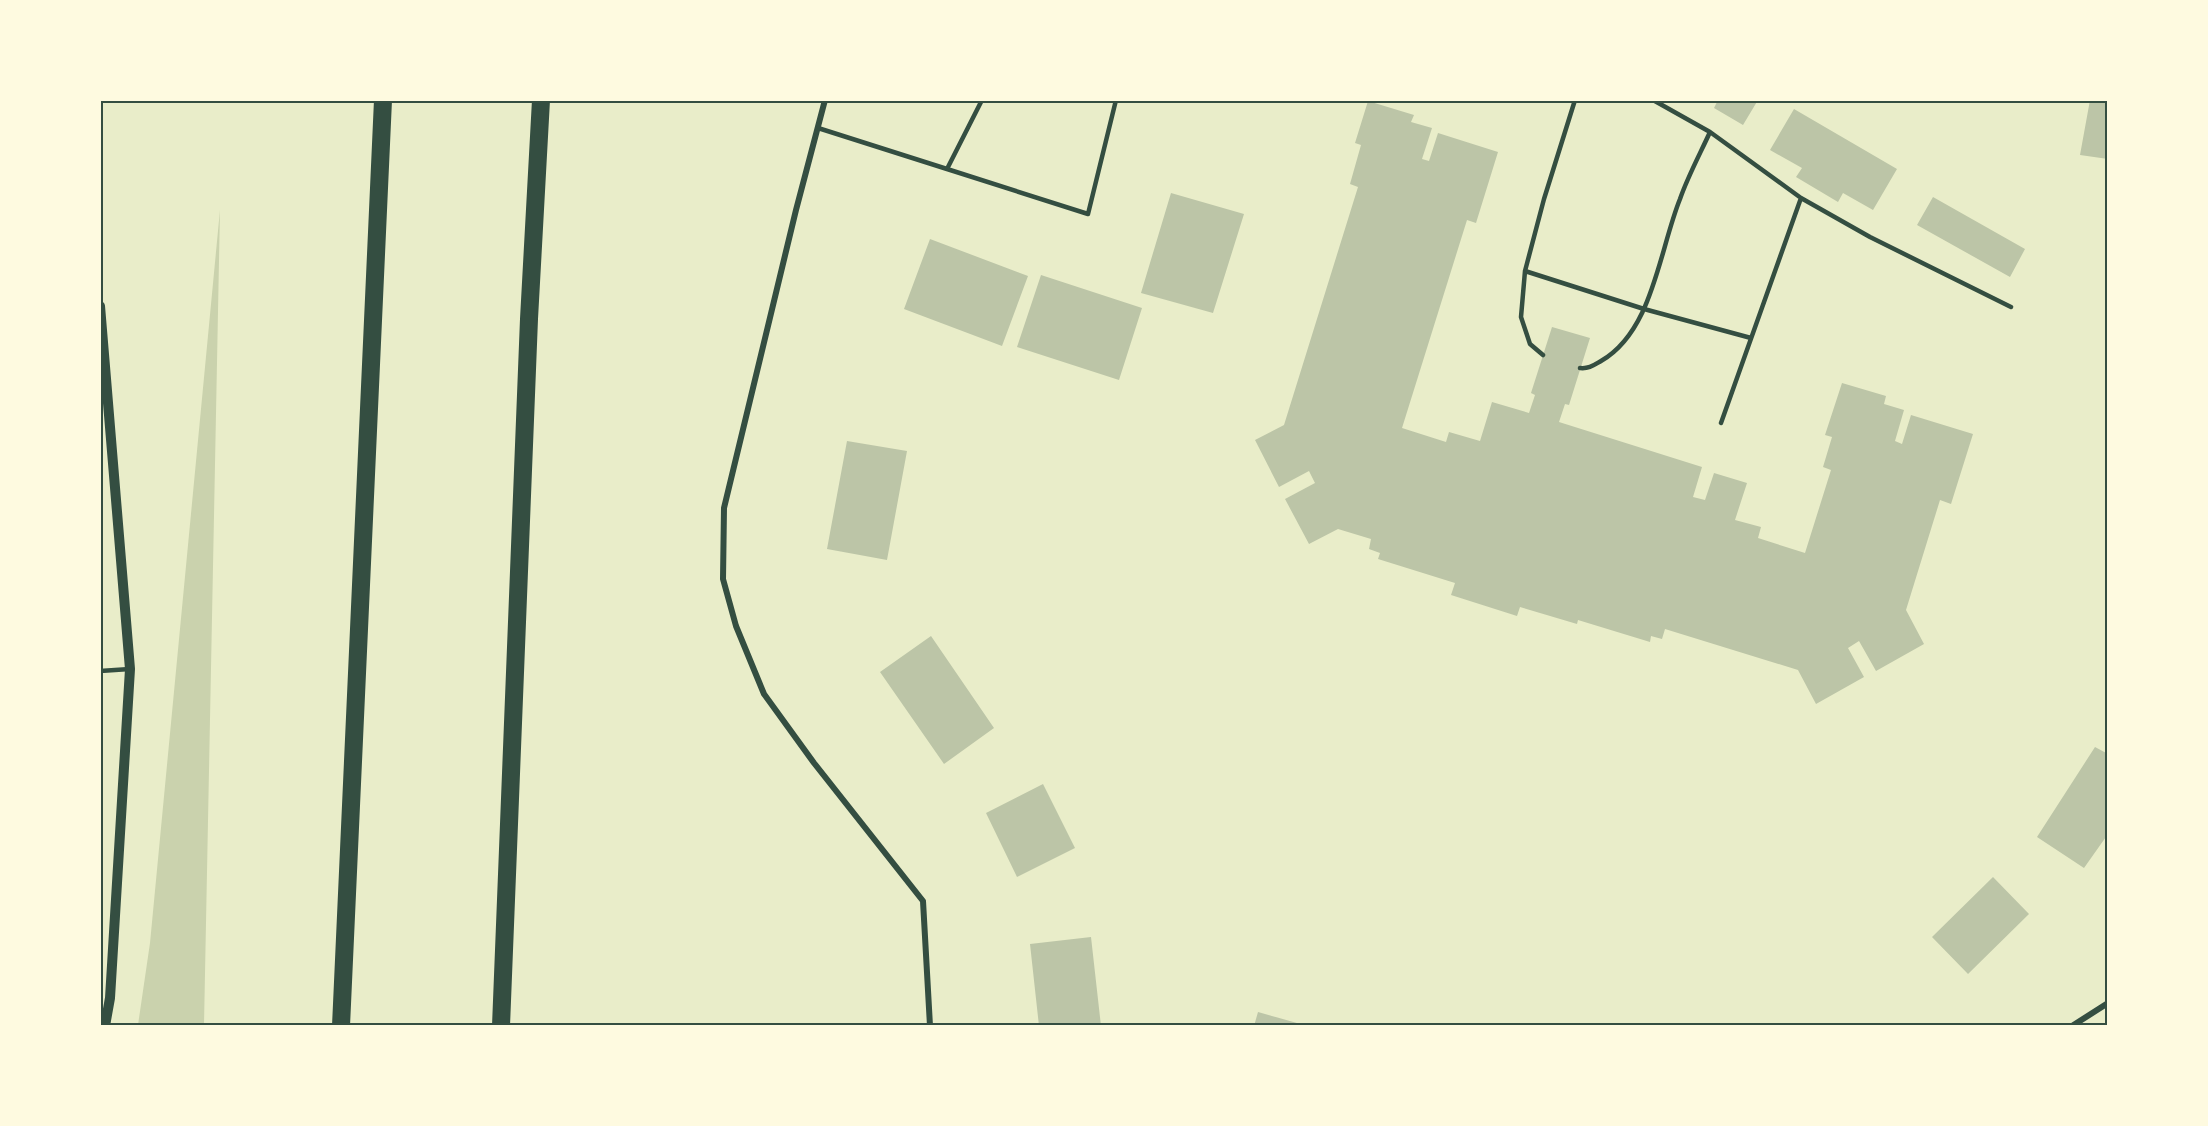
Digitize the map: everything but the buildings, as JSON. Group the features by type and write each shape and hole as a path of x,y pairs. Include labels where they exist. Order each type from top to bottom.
{"highway":[{"path":"341,1026 382,100"},
{"path":"501,1026 529,319 541,100"}],"street":[{"path":"825,100 724,508 723,579 736,626 764,694 814,763 923,901 930,1026"},
{"path":"100,306 130,669 110,998 105,1026"},
{"path":"2072,1026 2108,1003"}],"lane":[{"path":"947,168 982,100"},
{"path":"818,128 1088,214 1116,100"},
{"path":"1543,355 1530,344 1521,317 1526,271 1544,199 1575,100"},
{"path":"1653,100 1710,132 1801,198 1869,237 2011,307"},
{"path":"1580,368 1588,369 1610,356 1631,336 1644,309 1680,199 1710,132"},
{"path":"1721,423 1801,198"},
{"path":"1526,271 1644,309 1751,338"},
{"path":"100,671 130,669"}],"green space":[{"path":"220,210 204,1025 138,1025 150,943"}]}
